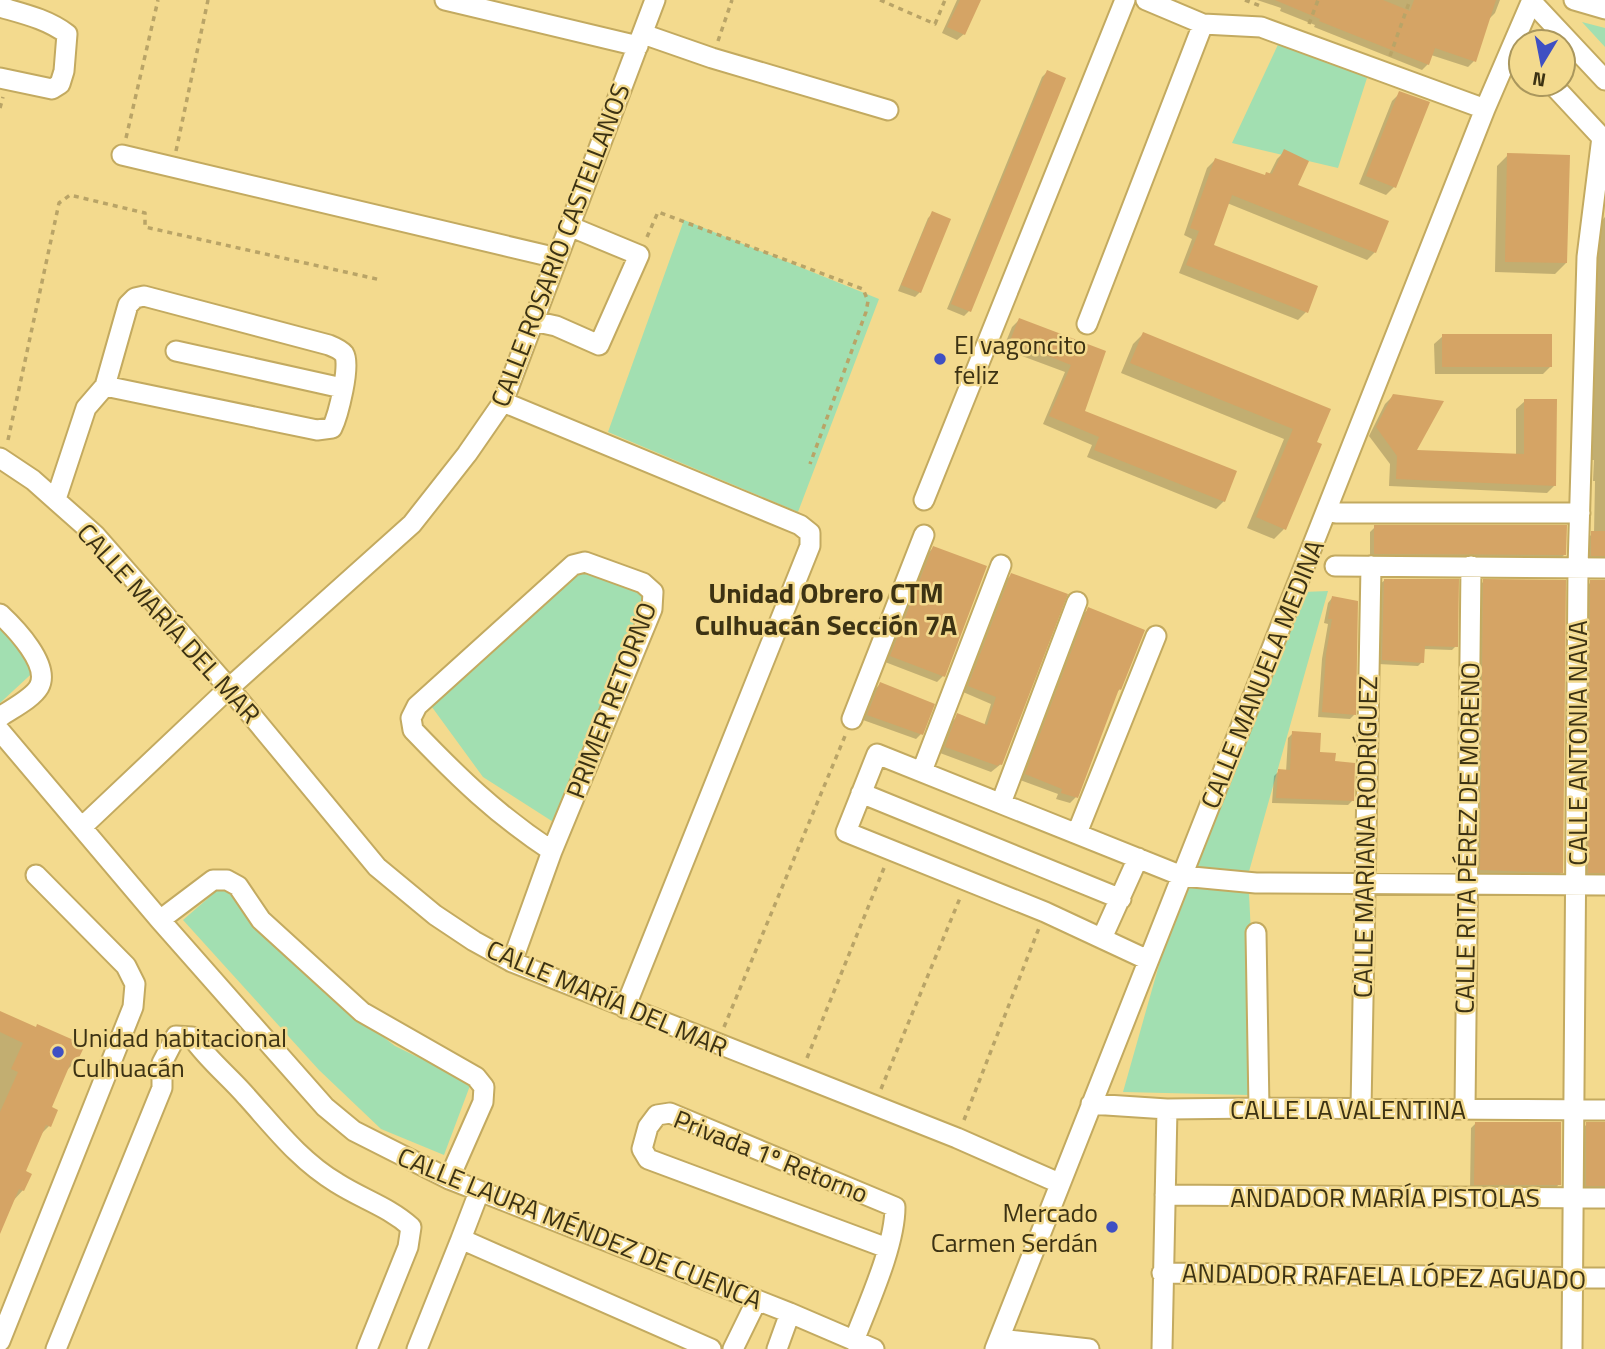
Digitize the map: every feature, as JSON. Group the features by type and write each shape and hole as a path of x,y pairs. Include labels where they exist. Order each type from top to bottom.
{"street":[{"path":"445,0 640,40 712,58 888,110"},
{"name":"CALLE ROSARIO CASTELLANOS","path":"82,827 229,688 412,524 467,454 503,402 655,0"},
{"path":"924,500 1125,0"},
{"path":"1146,0 1203,24 1261,27 1485,109"},
{"path":"1532,0 1605,80"},
{"name":"CALLE MANUELA MEDINA","path":"1524,28 1532,0"},
{"path":"1574,0 1605,9"},
{"path":"0,7 45,21 67,34 64,71 60,84 52,89 0,78"},
{"path":"1087,324 1203,24"},
{"name":"CALLE MANUELA MEDINA","path":"997,1344 1485,109 1507,68"},
{"path":"1565,98 1603,139"},
{"name":"CALLE ANTONIA NAVA","path":"1572,1349 1578,568 1603,139"},
{"path":"122,155 557,258"},
{"path":"533,321 599,345 639,255 569,226"},
{"path":"56,499 86,408 105,386 128,305 135,298 144,296 329,345 343,352 347,362 337,418 332,428 317,430 105,386"},
{"path":"176,351 342,388"},
{"path":"503,402 800,525 810,533 810,546 625,1008"},
{"name":"CALLE MARÍA DEL MAR","path":"2,458 56,499 95,535 229,688 377,866 435,915 512,962 716,1045 957,1138 1059,1183"},
{"path":"1336,513 1580,513"},
{"path":"852,719 924,535"},
{"name":"PRIMER RETORNO","path":"512,962 552,851 652,609 653,592 643,583 585,562 573,565 417,706 411,718 413,730 466,784 512,825 552,851"},
{"path":"922,771 1001,565"},
{"path":"1335,566 1605,568"},
{"name":"CALLE MARIANA RODRÍGUEZ","path":"1360,1109 1371,566"},
{"name":"CALLE RITA PÉREZ DE MORENO","path":"1465,1109 1471,566"},
{"path":"1001,803 1077,603"},
{"path":"0,614 13,625 39,663 43,675 38,689 0,717"},
{"path":"1077,833 1156,636"},
{"name":"CALLE LAURA MÉNDEZ DE CUENCA","path":"0,731 160,920 326,1107 354,1131 479,1192 790,1313 874,1349"},
{"path":"1147,960 1045,912 846,832 877,754 1182,876 1256,883 1605,885"},
{"path":"861,793 1121,899"},
{"path":"1102,938 1139,858"},
{"path":"0,1341 133,1007 135,984 126,966 36,875"},
{"path":"160,920 213,880 227,880 238,886 261,920 362,1012 476,1077 484,1087 483,1102 449,1179"},
{"path":"1256,933 1259,1108"},
{"path":"56,1349 162,1088 162,1063 176,1036 192,1037 208,1059 245,1095 284,1141 335,1182 397,1214 411,1227 408,1247 367,1349"},
{"name":"CALLE LA VALENTINA","path":"1091,1104 1167,1109 1605,1110"},
{"path":"1162,1349 1167,1109"},
{"name":"Privada 1º Retorno","path":"854,1341 887,1248 895,1222 895,1207 670,1113 657,1115 648,1127 642,1149 648,1158 887,1248"},
{"path":"417,1349 479,1192"},
{"name":"ANDADOR MARÍA PISTOLAS","path":"1166,1195 1605,1198"},
{"path":"461,1239 711,1349"},
{"name":"ANDADOR RAFAELA LÓPEZ AGUADO","path":"1162,1273 1605,1279"},
{"path":"733,1349 757,1300"},
{"path":"777,1349 790,1313"},
{"path":"997,1344 1089,1349"}],"path":[{"path":"122,155 158,0"},
{"path":"173,167 208,0"},
{"path":"712,58 732,0"},
{"path":"880,0 935,24 945,0"},
{"path":"1309,24 1318,0"},
{"path":"1390,57 1410,0"},
{"path":"2,458 59,203 70,195 145,213 145,227 381,280"},
{"path":"639,255 658,212 863,289 868,301 866,312 810,464"},
{"path":"716,1045 852,719"},
{"path":"799,1077 891,850"},
{"path":"874,1107 967,881"},
{"path":"957,1138 1045,912"}],"green space":[{"path":"1582,22 1605,28 1605,47"},
{"path":"1282,36 1367,78 1338,168 1232,143"},
{"path":"684,220 879,299 798,512 608,432"},
{"path":"582,563 652,590 558,825 483,777 429,703"},
{"path":"1328,591 1248,875 1251,933 1249,1095 1123,1092 1174,912 1303,592"},
{"path":"0,621 41,665 0,703"},
{"path":"222,886 317,985 395,1046 471,1083 444,1155 381,1129 319,1070 183,920"}],"building":[{"path":"960,0 981,0 965,35 947,27"},
{"path":"1275,0 1383,0 1410,11 1414,0 1496,0 1476,62 1435,48 1429,65 1319,21 1320,19"},
{"path":"1047,70 1066,78 971,312 951,304"},
{"path":"1399,91 1430,102 1396,188 1366,176"},
{"path":"1284,149 1309,161 1298,185 1389,221 1376,253 1232,195 1214,245 1318,286 1308,313 1186,265 1199,231 1190,228 1215,158 1265,175 1266,172 1272,174"},
{"path":"1507,153 1570,155 1567,263 1505,262"},
{"path":"932,211 951,219 921,293 901,285"},
{"path":"1019,318 1106,351 1085,411 1237,471 1225,502 1094,450 1099,437 1049,416 1071,365 1010,341"},
{"path":"1143,332 1331,409 1317,442 1322,444 1286,530 1256,517 1293,429 1130,363"},
{"path":"1442,334 1552,334 1552,367 1442,367"},
{"path":"1393,394 1444,401 1417,450 1524,454 1524,399 1557,399 1556,486 1396,479 1397,456 1376,427"},
{"path":"1374,525 1567,525 1566,555 1374,554"},
{"path":"1591,531 1605,531 1605,556 1591,556"},
{"path":"933,546 987,566 945,677 890,656"},
{"path":"1011,573 1068,594 1002,765 998,766 945,747 957,713 987,725 996,697 968,686"},
{"path":"1384,579 1459,579 1458,647 1425,646 1424,663 1382,660"},
{"path":"1483,579 1566,580 1563,873 1480,870"},
{"path":"1590,580 1605,580 1605,873 1588,873"},
{"path":"1332,596 1358,601 1356,715 1322,712"},
{"path":"1088,607 1145,630 1121,690 1119,689 1078,798 1061,793 1062,789 1025,774"},
{"path":"880,682 935,704 923,735 867,715"},
{"path":"1292,731 1321,733 1320,752 1336,753 1335,761 1355,763 1354,801 1276,798 1278,769 1290,770"},
{"path":"0,1011 85,1045 77,1062 72,1060 52,1107 58,1110 51,1127 46,1125 26,1171 32,1174 24,1191 19,1189 0,1234 0,1112 18,1072 11,1069 23,1043 0,1032"},
{"path":"1475,1122 1561,1122 1561,1185 1474,1185"},
{"path":"1586,1122 1605,1122 1605,1186 1586,1186"}],"place":[{"name":"El vagoncito feliz","path":"940,359"},
{"name":"Unidad habitacional Culhuacán","path":"58,1052"},
{"name":"Mercado Carmen Serdán","path":"1112,1227"}],"district":[{"name":"Unidad Obrero CTM Culhuacán Sección 7A","path":"826,608"}]}
